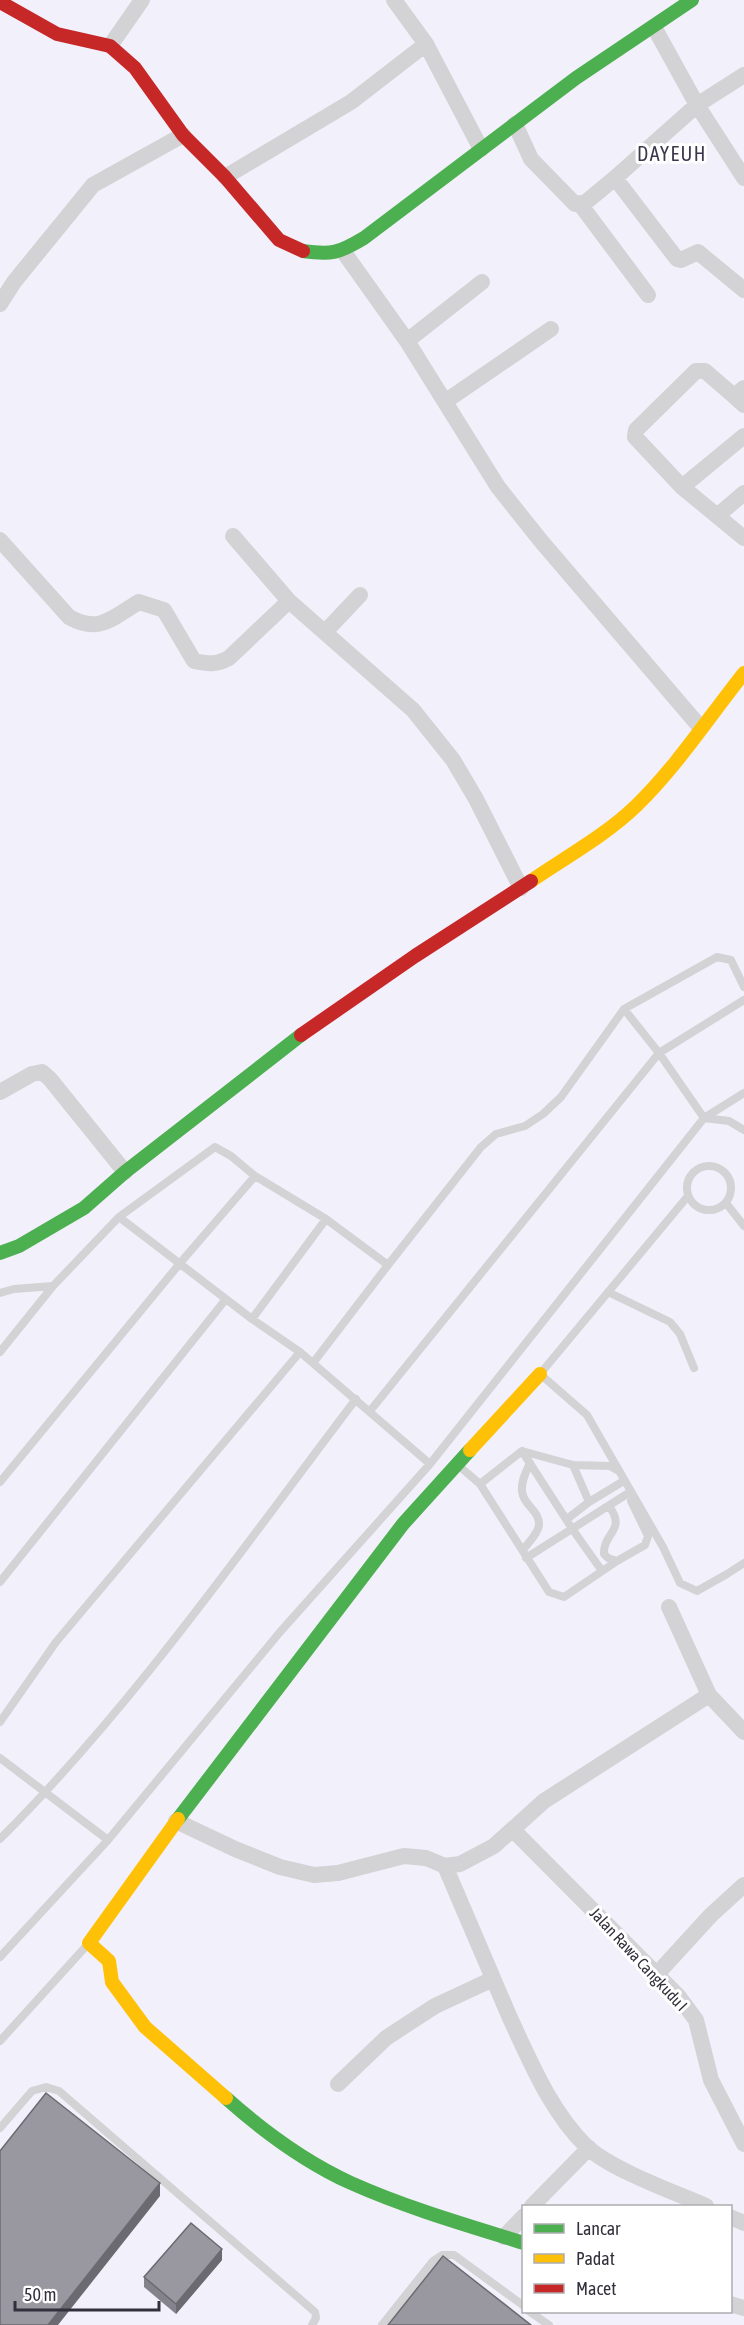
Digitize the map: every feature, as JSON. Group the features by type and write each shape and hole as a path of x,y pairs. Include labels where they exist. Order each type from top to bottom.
{"street":[{"path":"110,46 142,0"},
{"path":"394,0 426,44 481,149"},
{"path":"0,2 57,34 110,46 135,68 183,135 225,177 279,240 300,251 323,254 343,251 364,238 576,78 692,0"},
{"path":"654,27 697,105 744,178"},
{"path":"225,177 351,102 426,44"},
{"path":"515,124 531,159 569,201 580,204 615,178 697,105 744,75"},
{"path":"0,304 14,282 93,185 183,135"},
{"path":"615,178 676,259 681,260 698,252 743,289"},
{"path":"580,204 648,295"},
{"path":"343,251 407,341 505,496 700,727"},
{"path":"407,341 482,282"},
{"path":"446,401 551,329"},
{"path":"741,396 705,372 696,371 636,430 636,437 682,487 744,538"},
{"path":"682,487 744,436"},
{"path":"717,516 744,493"},
{"path":"233,536 289,601 413,710 453,760 476,799 521,888"},
{"path":"0,540 69,617 81,624 92,626 106,622 139,602 157,606 164,610 194,661 210,665 229,658 289,601"},
{"path":"325,632 360,595"},
{"path":"0,1253 19,1246 84,1208 125,1172 279,1050 415,956 521,888 614,824 635,807 684,751 700,727 744,673"},
{"path":"0,1092 32,1074 42,1072 50,1078 125,1172"},
{"path":"522,2242 410,2207 349,2182 302,2156 255,2124 145,2027 112,1982 109,1961 89,1943 176,1821 403,1524 540,1374"},
{"path":"669,1607 709,1695 744,1732"},
{"path":"176,1821 280,1867 314,1875 338,1873 404,1856 426,1858 445,1866 460,1864 494,1846 544,1801 709,1695"},
{"name":"Jalan Rawa Cangkudu I","path":"513,1830 657,1974 679,1997 696,2020 711,2080 744,2144"},
{"path":"445,1866 544,2091 569,2126 589,2148 624,2170 704,2205"},
{"path":"657,1974 711,1915 744,1885"},
{"path":"338,2084 386,2038 435,2006 493,1979"},
{"path":"533,2205 589,2148"},
{"path":"504,2237 522,2218"}],"lane":[{"path":"313,1363 481,1147 496,1134 534,1120 561,1097 624,1009 717,957 731,960 744,987"},
{"path":"370,1411 659,1053 744,1000"},
{"path":"624,1009 659,1053 704,1118 729,1121 744,1130"},
{"path":"0,1957 108,1840 280,1632 430,1464 704,1118 744,1093"},
{"path":"0,1352 53,1286 119,1217 215,1147 231,1156 255,1176 326,1219 388,1265"},
{"path":"713,1166 725,1172 729,1178 731,1191 726,1203 720,1208 705,1210 692,1203 686,1190 689,1177 699,1168 713,1166"},
{"path":"0,1482 255,1176"},
{"path":"688,1196 540,1374 572,1400 593,1423 663,1547 680,1583 697,1591 728,1575 744,1563"},
{"path":"726,1203 744,1226"},
{"path":"119,1217 181,1262 252,1319 300,1352 430,1464"},
{"path":"252,1319 326,1219"},
{"path":"0,1293 14,1289 53,1286"},
{"path":"608,1292 670,1322 680,1334 694,1368"},
{"path":"0,1582 226,1299"},
{"path":"0,1722 56,1642 300,1352"},
{"path":"0,1839 46,1793 157,1661 356,1399"},
{"path":"458,1465 480,1484 549,1592 557,1596 564,1597 648,1541 648,1536 615,1467 573,1465 522,1451"},
{"path":"480,1484 522,1451"},
{"path":"522,1451 602,1571"},
{"path":"525,1554 539,1524 537,1515 526,1503 521,1493 522,1481 530,1463"},
{"path":"573,1465 589,1502"},
{"path":"567,1519 589,1502 622,1482"},
{"path":"525,1554 573,1530 627,1494"},
{"path":"609,1506 617,1520 615,1530 604,1548 604,1554 617,1561"},
{"path":"0,1758 108,1840"},
{"path":"0,2041 89,1943"},
{"path":"0,2128 32,2091 46,2087 60,2091 315,2312 316,2318 312,2325"},
{"path":"382,2325 433,2261 442,2255 454,2255 522,2306"},
{"path":"531,2313 549,2325"}],"building":[{"path":"46,2093 160,2183 48,2325 0,2325 0,2151"},
{"path":"191,2223 222,2249 176,2304 144,2277"},
{"path":"443,2256 531,2325 388,2325"}],"traffic: fast":[{"path":"303,251 335,252 364,238 576,78 692,0"},
{"path":"0,1253 19,1246 84,1208 125,1172 301,1035"},
{"path":"178,1819 403,1524 470,1450"},
{"path":"226,2098 285,2145 334,2175 415,2208 522,2242"}],"traffic: slow":[{"path":"531,881 599,836 636,806 679,758 744,673"},
{"path":"470,1450 540,1374"},
{"path":"178,1819 89,1943 109,1961 112,1982 145,2027 226,2098"}],"traffic: jam":[{"path":"0,2 57,34 110,46 135,68 183,135 225,177 279,240 303,251"},
{"path":"301,1035 415,956 531,881"}],"district":[{"name":"DAYEUH","path":"672,154"}]}
